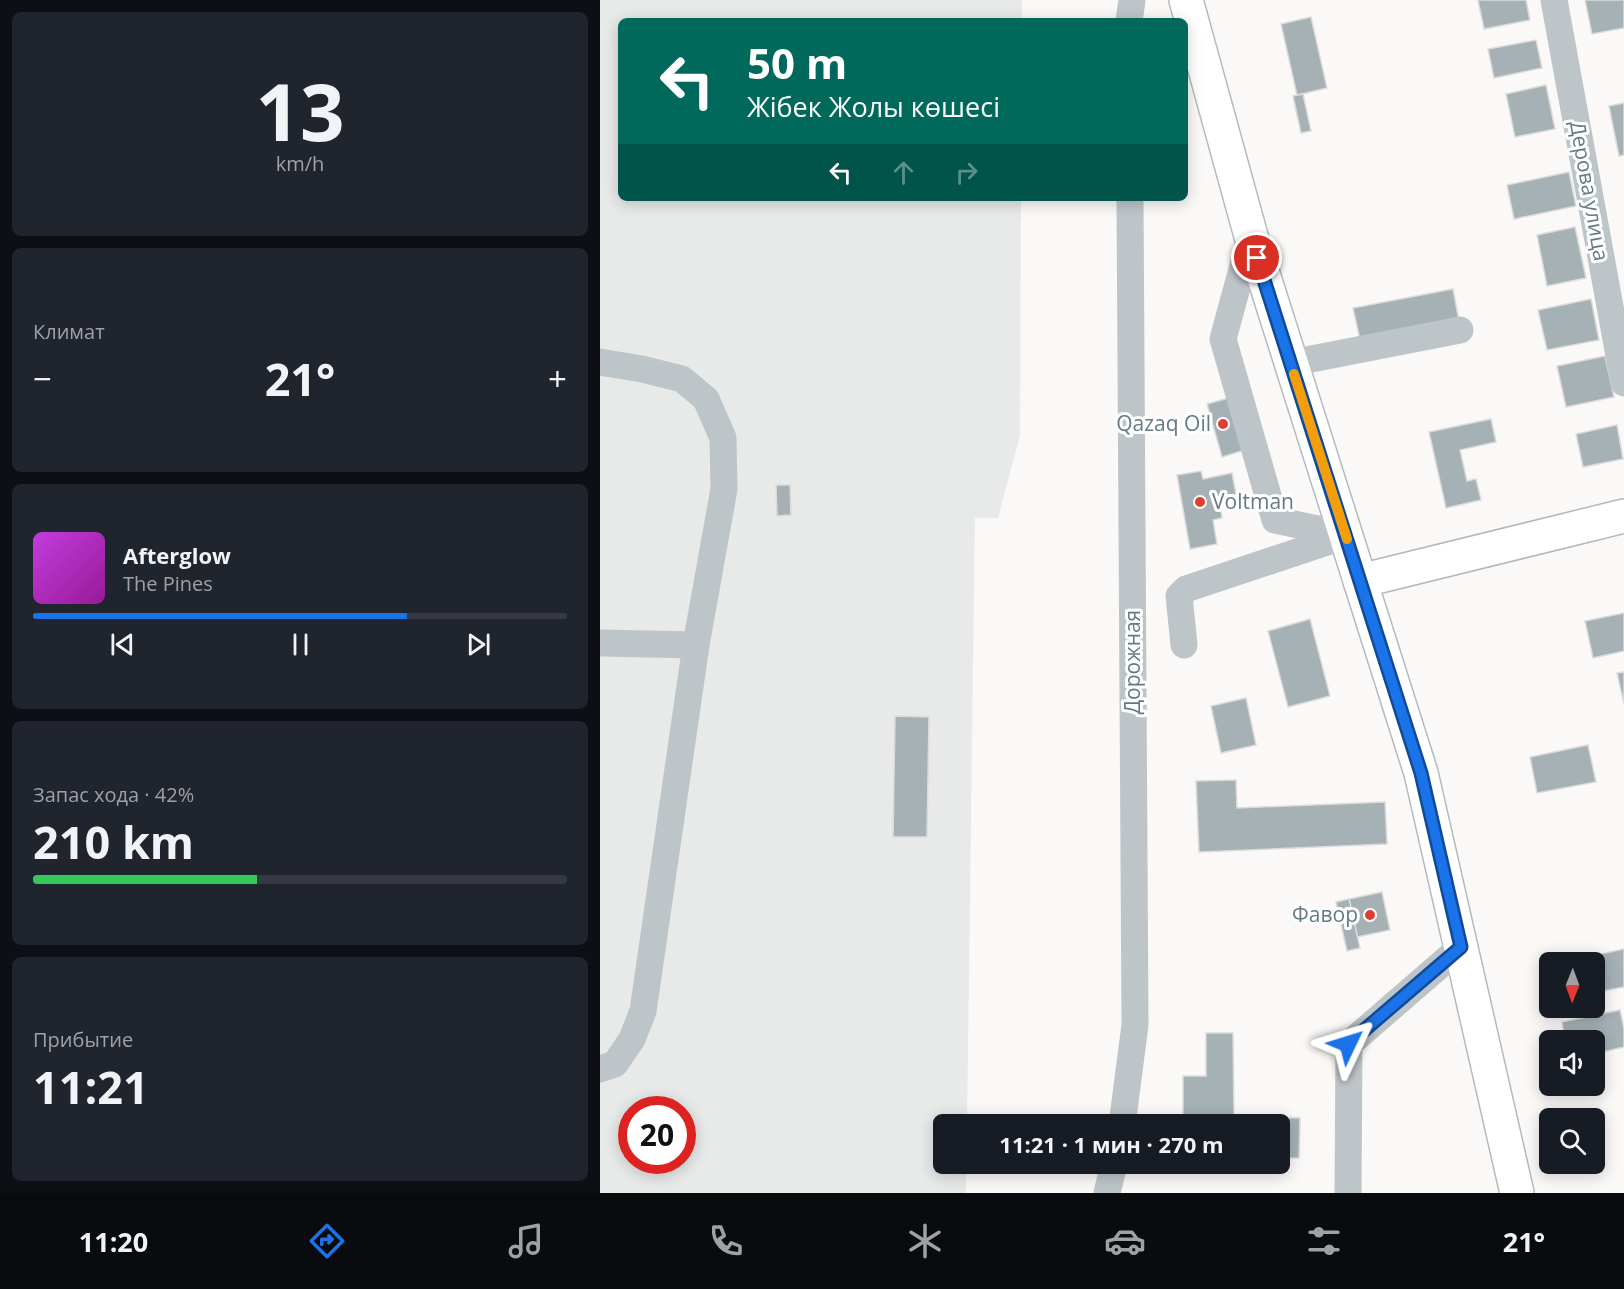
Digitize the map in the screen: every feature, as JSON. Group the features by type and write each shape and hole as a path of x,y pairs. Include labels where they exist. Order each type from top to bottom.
{"main road":[{"path":"1186,0 1251,236 1421,773 1517,1193"},
{"path":"1360,581 1624,516"}],"street":[{"path":"1129,18 1132,0"},
{"name":"Дерова улица","path":"1554,0 1624,383"},
{"name":"Дорожная","path":"1123,1114 1135,1024 1130,201"},
{"path":"1251,236 1223,339 1275,520 1346,536"},
{"path":"1291,363 1460,330"},
{"path":"600,362 682,379 706,399 723,438 724,489 696,645 643,1011 632,1039 615,1064 600,1069"},
{"path":"1184,645 1179,596 1186,589 1346,536"},
{"path":"600,643 696,645"},
{"path":"1348,1193 1348,1044 1461,947"},
{"path":"1107,1193 1112,1174"}],"shaded area":[{"path":"600,0 1022,0 1022,18 618,18 618,201 1021,201 1020,435 998,518 975,518 967,1114 933,1114 933,1174 966,1174 966,1193 600,1193"}],"building":[{"path":"1478,0 1526,0 1530,20 1484,29"},
{"path":"1585,0 1624,0 1624,28 1592,34"},
{"path":"1311,17 1327,88 1297,95 1281,24"},
{"path":"1536,40 1542,68 1494,78 1488,49"},
{"path":"1546,85 1555,129 1515,137 1506,94"},
{"path":"1303,94 1311,131 1301,133 1293,96"},
{"path":"1624,103 1624,155 1619,156 1609,106"},
{"path":"1569,172 1576,206 1514,219 1507,185"},
{"path":"1575,227 1586,278 1547,286 1537,235"},
{"path":"1453,289 1459,321 1360,340 1353,308"},
{"path":"1591,299 1599,340 1547,350 1538,310"},
{"path":"1605,356 1614,397 1566,407 1557,366"},
{"path":"1236,396 1251,448 1222,457 1207,404"},
{"path":"1491,419 1496,442 1460,450 1467,481 1476,479 1481,500 1446,508 1429,432"},
{"path":"1617,425 1623,459 1583,467 1576,434"},
{"path":"1201,471 1203,479 1232,473 1236,494 1219,497 1222,518 1213,520 1217,544 1190,549 1177,475"},
{"path":"776,485 790,485 791,515 777,516"},
{"path":"1624,613 1624,651 1593,658 1585,621"},
{"path":"1310,619 1330,696 1288,707 1268,631"},
{"path":"1624,672 1624,704 1617,673"},
{"path":"1246,698 1256,745 1221,753 1211,706"},
{"path":"895,716 929,717 927,837 893,837"},
{"path":"1588,745 1596,782 1537,793 1530,757"},
{"path":"1236,780 1237,808 1385,802 1387,844 1199,852 1196,781"},
{"path":"1382,892 1390,930 1357,937 1349,899"},
{"path":"1349,899 1360,948 1347,951 1336,902"},
{"path":"1624,949 1624,987 1605,991 1605,953"},
{"path":"1620,1010 1624,1029 1624,1047 1605,1051 1605,1030 1563,1030 1562,1022 1581,1018 1605,1018 1605,1013"},
{"path":"1206,1033 1233,1033 1234,1114 1183,1114 1183,1076 1206,1076"},
{"path":"1290,1118 1300,1118 1299,1158 1290,1158"}],"slow traffic":[{"path":"1294,374 1347,539"}],"place":[{"name":"Qazaq Oil","path":"1223,424"},
{"name":"Voltman","path":"1200,502"},
{"name":"Фавор","path":"1370,915"}],"route":[{"path":"1257,258 1421,773 1461,947 1348,1044"}]}
